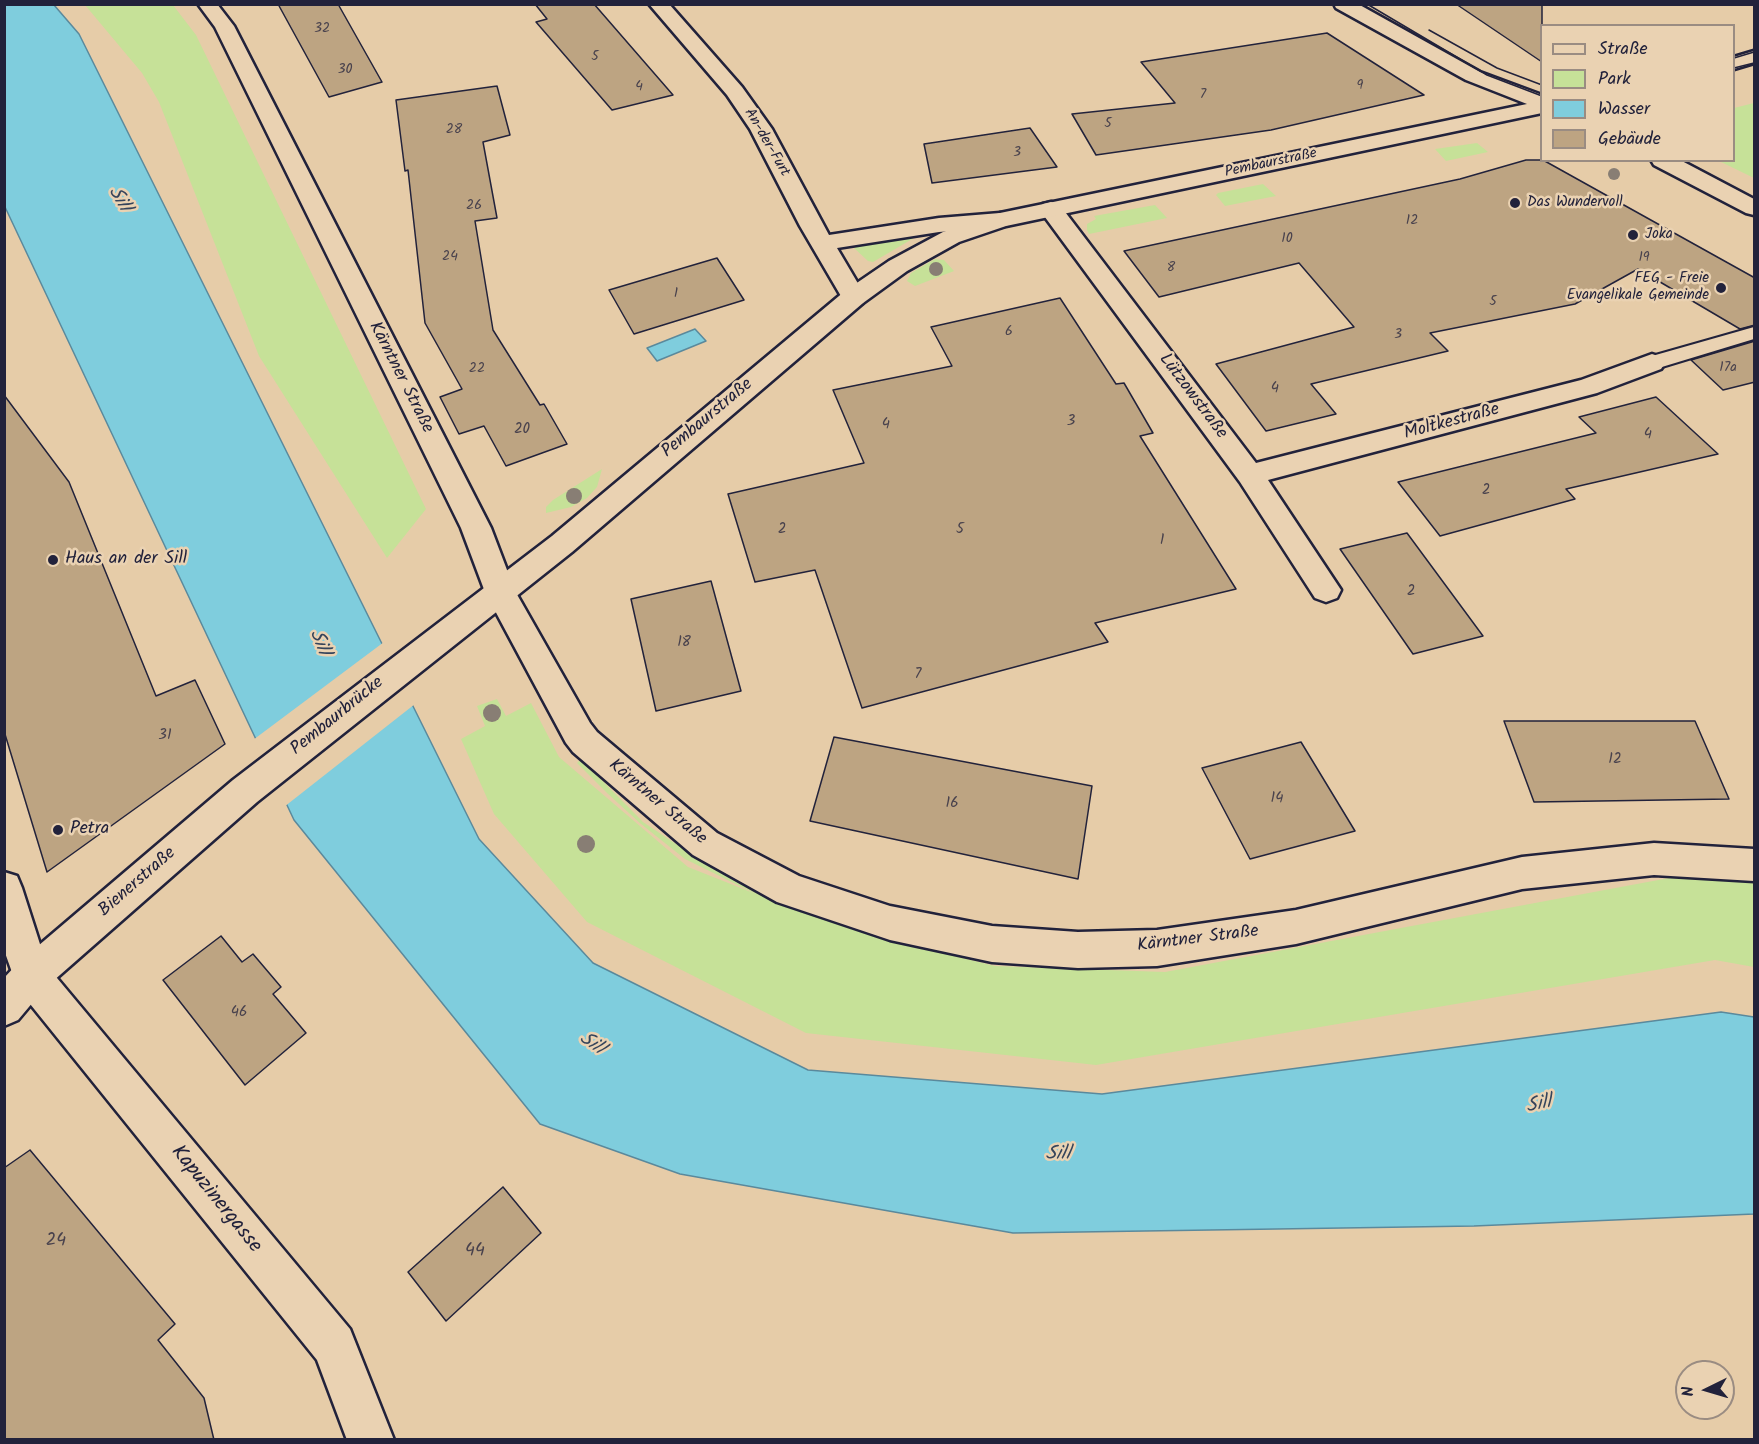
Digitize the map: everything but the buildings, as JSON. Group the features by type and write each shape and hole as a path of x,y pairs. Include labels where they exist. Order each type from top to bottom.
{"street":[{"name":"Kärntner Straße","path":"207,4 224,26 476,528 500,592 532,654 585,742 705,844 790,890 890,923 992,944 1078,950 1157,948 1296,927 1522,873 1654,859 1755,865"},
{"name":"An-der-Furt","path":"658,4 735,92 761,129 822,243 854,297"},
{"path":"1343,4 1473,76 1540,99"},
{"path":"1735,63 1755,57"},
{"path":"1498,65 1540,98"},
{"name":"Pembaurstraße","path":"431,644 562,544 854,297 898,266 951,237 1000,220 1540,107"},
{"path":"1666,162 1755,208"},
{"name":"Lützowstraße","path":"1051,209 1250,475 1326,590"},
{"name":"Pembaurstraße","path":"822,243 939,225 1000,220"},
{"name":"Moltkestraße","path":"1250,475 1588,387 1652,363"},
{"name":"Pembaurbrücke","path":"245,791 431,644"},
{"name":"Bienerstraße","path":"4,1007 18,984 245,791"},
{"path":"4,888 18,984"},
{"name":"Kapuzinergasse","path":"18,984 334,1345 371,1440"}],"lane":[{"path":"1652,363 1755,333"}],"green space":[{"path":"85,5 173,5 196,35 426,509 387,558 259,356 159,102 142,73"},
{"path":"1754,103 1754,178 1721,162 1735,162 1735,108"},
{"path":"1477,143 1488,152 1446,161 1435,149"},
{"path":"1263,184 1276,196 1225,206 1216,195 1218,193"},
{"path":"1155,205 1167,218 1089,234 1087,230 1087,224 1096,219 1094,216"},
{"path":"914,238 873,262 868,261 854,248 858,245"},
{"path":"935,259 944,260 954,271 915,286 907,281 911,273"},
{"path":"602,469 597,487 587,498 571,507 546,513 546,507 553,500"},
{"path":"497,699 506,716 531,703 559,757 688,867 756,894 685,859 641,824 577,763 581,759 643,822 694,856 752,887 837,924 995,966 1165,972 1669,878 1754,880 1754,967 1715,960 1096,1065 806,1033 587,922 494,814 461,739 485,726 477,706"}],"water":[{"name":"Sill","path":"4,5 54,5 79,34 479,839 593,963 808,1070 1102,1094 1721,1012 1754,1017 1754,1214 1474,1226 1013,1233 680,1174 540,1124 294,820 5,207"},
{"path":"695,329 706,341 657,361 647,348"}],"pier":[{"path":"384,642 415,704 284,807 253,740"}],"tram line":[{"path":"1367,4 1487,75 1540,95"},
{"path":"1429,30 1497,68 1540,84"},
{"path":"1735,58 1754,52"},
{"path":"1735,68 1754,63"}],"place":[{"name":"Das Wundervoll","path":"1515,203"},
{"name":"Joka","path":"1633,235"},
{"name":"FEG - Freie Evangelikale Gemeinde","path":"1721,288"},
{"name":"Haus an der Sill","path":"53,560"},
{"name":"Petra","path":"58,830"}]}
